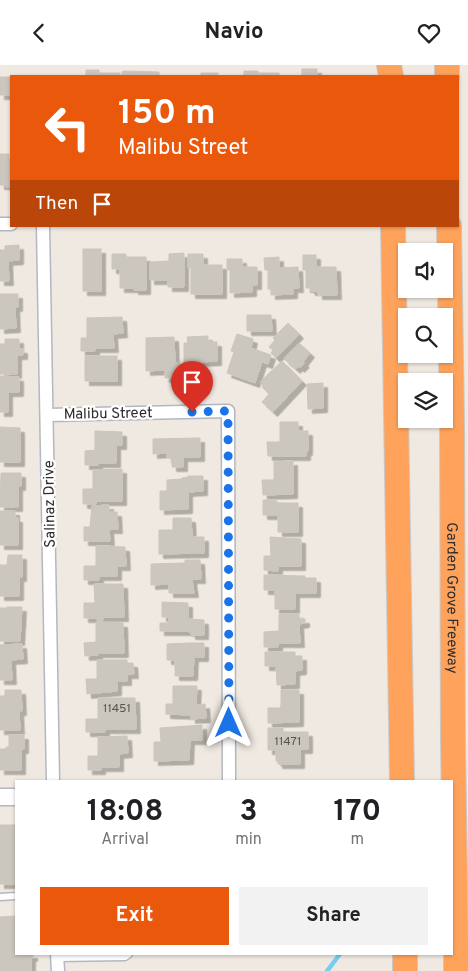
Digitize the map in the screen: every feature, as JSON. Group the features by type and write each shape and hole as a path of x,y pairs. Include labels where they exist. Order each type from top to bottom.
{"highway":[{"path":"393,227 402,780"},
{"name":"Garden Grove Freeway","path":"449,227 451,373"},
{"path":"453,419 468,385"},
{"name":"Garden Grove Freeway","path":"452,428 456,971"},
{"path":"405,955 405,971"}],"street":[{"name":"Salinaz Drive","path":"43,227 48,415 53,780"},
{"name":"Malibu Street","path":"48,415 228,411 229,780"},
{"path":"453,791 468,791"},
{"path":"0,797 15,797"},
{"path":"57,956 58,971"}],"lane":[{"path":"0,897 15,896"},
{"path":"57,956 125,957 128,955"}],"building":[{"path":"302,69 317,69 317,75 302,75"},
{"path":"86,70 99,70 99,73 120,73 120,75 86,75"},
{"path":"244,71 279,73 279,75 244,75"},
{"path":"122,72 159,72 159,75 122,75"},
{"path":"201,73 218,73 218,75 201,75"},
{"path":"0,77 10,77 10,95 0,95"},
{"path":"0,154 9,154 10,187 0,185"},
{"path":"19,245 19,260 8,261 9,281 0,281 0,250 5,250 5,246"},
{"path":"83,249 101,249 101,291 83,291"},
{"path":"184,253 184,287 168,287 168,280 150,280 150,262 169,261 169,254"},
{"path":"112,254 126,254 126,257 146,257 146,290 120,288 120,269 112,269"},
{"path":"188,254 203,254 203,265 222,265 222,294 191,294 191,268 188,268"},
{"path":"303,255 316,255 316,267 336,267 337,295 318,295 318,291 311,291 310,288 306,288 306,270 303,270"},
{"path":"279,257 279,268 298,267 299,288 293,288 293,294 271,295 271,289 268,289 268,270 265,270 264,258"},
{"path":"227,259 242,259 242,267 257,267 257,285 252,285 252,292 230,293 230,270 227,270"},
{"path":"0,294 18,294 18,307 15,307 16,328 0,329"},
{"path":"247,315 271,315 272,331 247,331"},
{"path":"122,317 123,333 113,334 114,348 95,348 95,351 81,351 81,338 87,338 87,318"},
{"path":"288,323 299,334 276,358 271,353 273,350 269,347 275,340 273,338"},
{"path":"237,334 253,339 251,348 271,355 268,364 262,362 255,383 227,373 234,352 231,351"},
{"path":"208,336 208,342 217,342 217,361 199,362 199,374 184,374 184,343 188,343 187,337"},
{"path":"174,337 175,363 179,363 180,377 165,378 165,370 146,371 146,338"},
{"path":"5,339 19,339 19,349 23,349 23,355 17,355 17,374 0,374 0,344 5,344"},
{"path":"299,343 310,353 303,362 305,363 296,369 284,359"},
{"path":"85,356 117,356 117,381 85,381"},
{"path":"282,361 302,381 273,412 262,402 269,394 263,388 261,381"},
{"path":"0,376 19,377 19,392 8,392 8,412 0,412"},
{"path":"323,383 323,408 308,409 307,384"},
{"path":"280,422 298,422 298,431 308,431 308,451 306,451 306,456 268,456 267,442 280,442"},
{"path":"0,427 20,428 20,462 0,462"},
{"path":"95,431 122,432 122,445 116,445 116,463 85,465 85,451 95,450"},
{"path":"200,438 200,457 183,457 183,467 172,467 172,458 167,458 167,453 153,454 153,439"},
{"path":"293,461 293,494 263,495 262,480 274,480 274,462"},
{"path":"122,469 122,501 96,501 96,504 83,504 83,489 93,489 93,470"},
{"path":"1,473 21,473 21,486 18,486 18,507 0,507"},
{"path":"188,476 203,476 203,491 188,492 188,509 160,510 160,491 167,491 167,480 182,479"},
{"path":"263,500 276,500 276,502 280,503 298,503 298,532 278,532 278,515 263,515"},
{"path":"109,505 109,512 117,512 118,529 109,529 110,541 84,541 84,527 90,527 92,506"},
{"path":"0,511 15,511 15,518 18,518 18,545 0,545"},
{"path":"173,518 191,518 192,537 204,537 204,553 159,554 159,530 173,530"},
{"path":"270,537 301,539 301,566 278,566 278,571 264,570 264,556 271,556"},
{"path":"96,546 125,547 126,566 117,566 117,576 99,576 99,580 84,580 84,566 96,566"},
{"path":"8,555 22,555 22,577 19,577 19,596 0,596 0,565 7,565"},
{"path":"185,560 200,560 201,579 192,579 194,593 169,593 169,584 151,585 151,564 185,563"},
{"path":"264,575 316,578 316,593 295,593 295,609 275,609 275,590 264,590"},
{"path":"94,584 123,584 124,617 104,617 103,615 103,620 84,618 84,603 95,603"},
{"path":"162,602 188,603 188,619 204,620 204,635 191,635 191,632 185,631 160,631 160,623 169,623 169,617 162,617"},
{"path":"22,607 20,641 0,641 0,608"},
{"path":"279,614 299,614 299,619 305,619 305,623 299,624 300,643 278,643 278,647 264,647 264,632 279,631"},
{"path":"96,622 123,623 124,653 98,653 98,655 85,656 84,643 96,642"},
{"path":"204,643 204,657 194,657 193,676 175,676 175,660 167,660 167,644"},
{"path":"22,644 23,659 11,660 12,680 0,680 0,645"},
{"path":"265,652 295,652 295,656 302,656 302,670 295,671 295,684 277,685 276,666 265,666"},
{"path":"97,660 127,660 127,663 133,663 134,674 127,674 127,681 117,681 117,691 87,694 86,679 97,679"},
{"path":"173,686 197,686 196,705 205,704 206,718 191,719 191,715 166,714 166,704 173,704"},
{"path":"5,690 21,690 22,711 19,711 20,730 0,730 0,696 5,696"},
{"path":"281,690 299,690 299,722 268,723 268,708 280,708"},
{"path":"98,698 135,698 136,729 105,729 105,732 86,732 86,719 98,719"},
{"path":"202,725 202,740 190,740 189,760 154,761 154,742 161,742 160,728"},
{"path":"268,728 283,728 283,732 308,732 308,749 300,749 300,764 278,764 278,761 276,761 276,750 268,750"},
{"path":"9,735 24,735 24,749 21,749 21,770 0,770 0,749 9,747"},
{"path":"127,736 128,753 119,754 119,767 101,767 101,770 88,770 88,756 98,756 98,737"},
{"path":"0,825 15,825 15,884 0,884"},
{"path":"15,916 15,955 33,955 31,957 31,971 0,971 0,917"}],"waterway":[{"path":"327,971 339,955"}],"route":[{"path":"192,412 228,411 229,723"}]}
